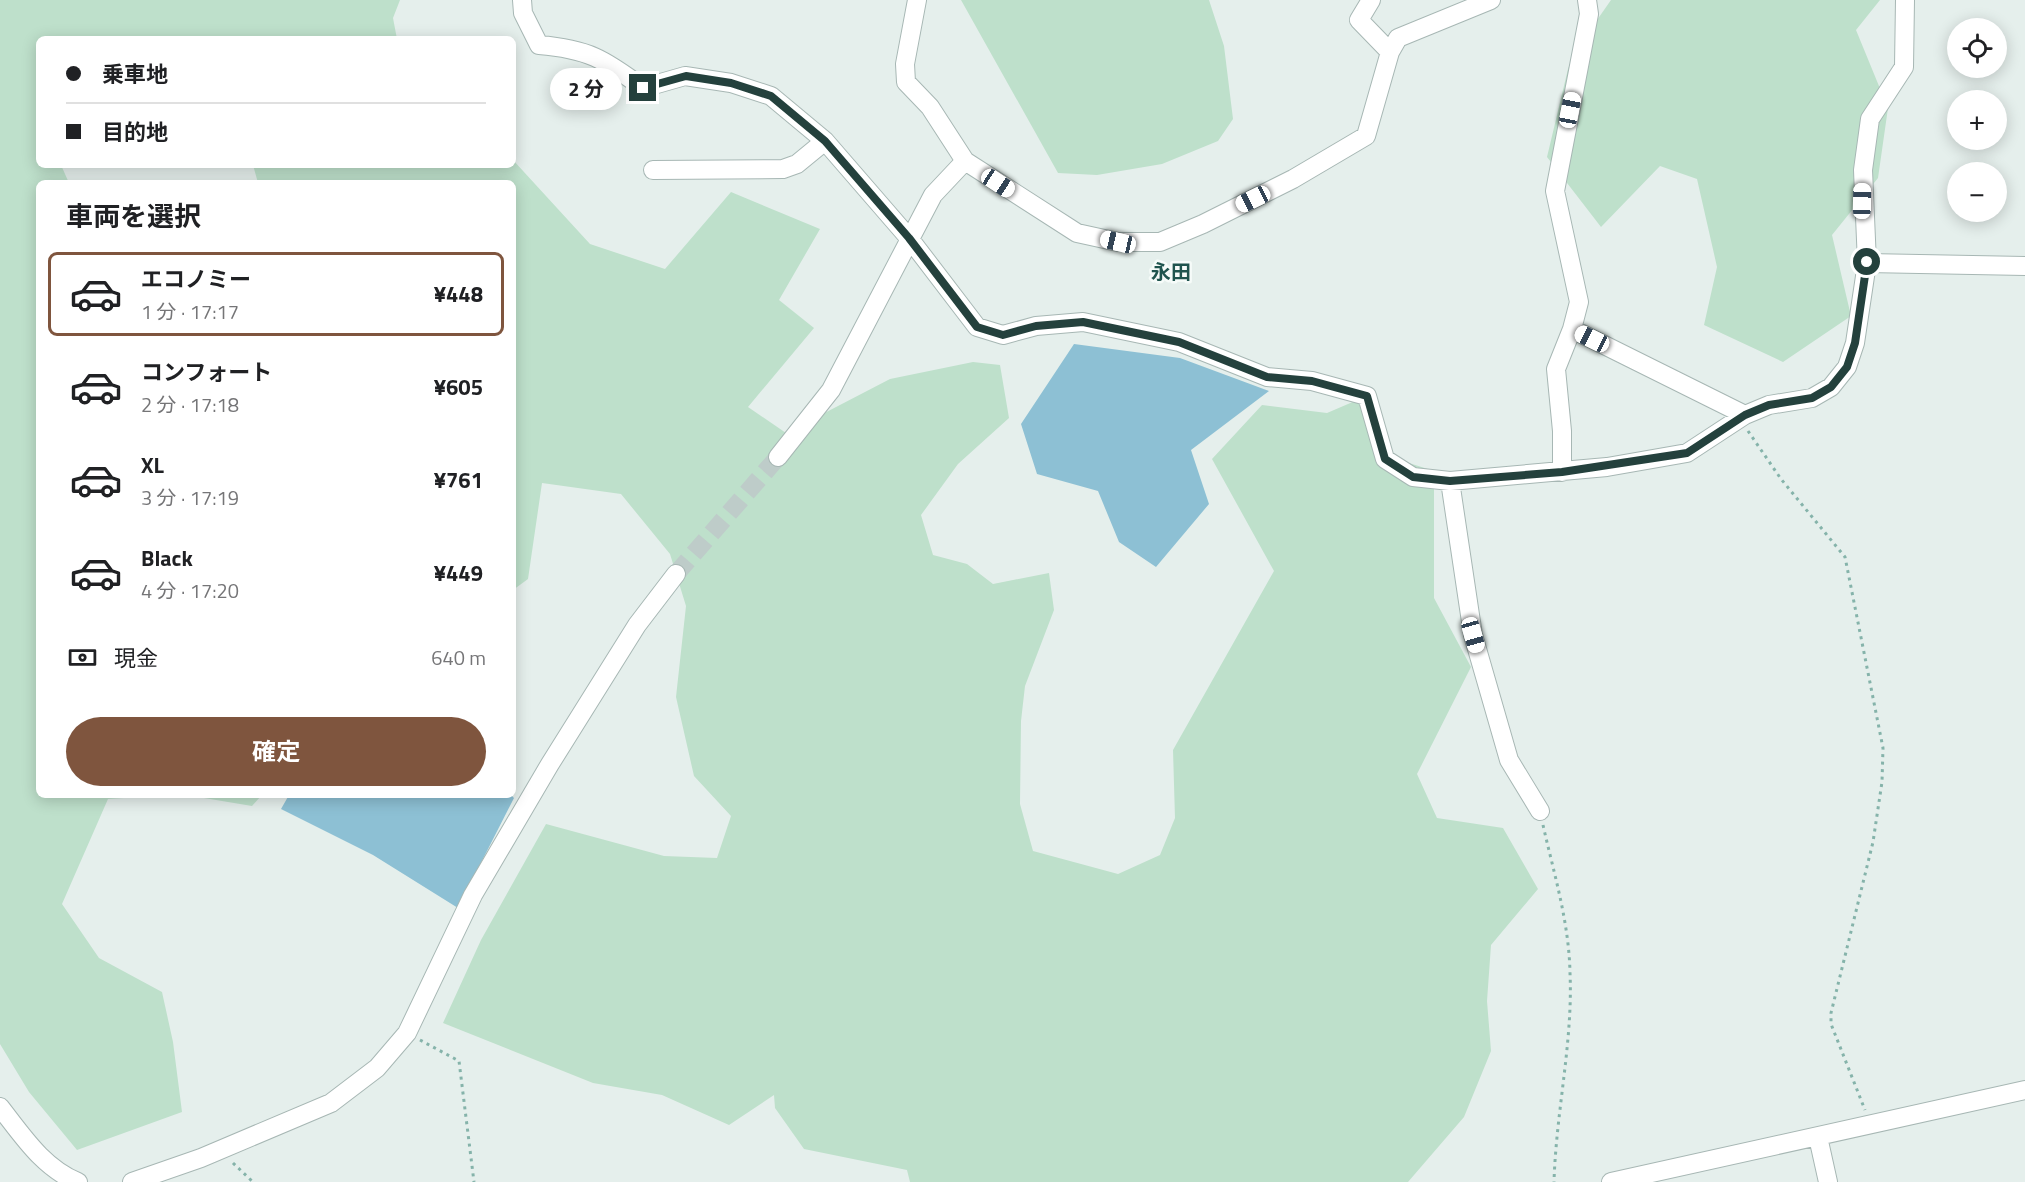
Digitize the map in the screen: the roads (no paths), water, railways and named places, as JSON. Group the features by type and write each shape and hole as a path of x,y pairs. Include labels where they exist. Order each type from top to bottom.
{"street":[{"path":"522,0 523,13 539,45 571,48 606,60 643,88 686,76 731,83 771,96 825,141 909,238 977,327 1003,335 1036,326 1083,322 1179,342 1267,377 1312,381 1367,396 1385,459 1413,477 1450,481 1562,472 1687,453 1745,415 1769,405 1812,398 1831,387 1847,367 1855,343 1867,262 1862,201 1863,170 1870,119 1904,67 1905,0"},
{"path":"916,0 905,64 906,82 930,107 964,161 1077,233 1118,242 1160,242 1203,224 1293,179 1366,136 1390,52 1398,38 1491,0"},
{"path":"1371,0 1359,20 1390,52"},
{"path":"1562,472 1562,431 1556,369 1572,330 1579,302 1554,191 1588,14 1587,0"},
{"path":"653,170 783,169 797,164 825,141"},
{"path":"778,457 831,390 933,195 964,161"},
{"path":"1867,262 2025,266"},
{"path":"1572,330 1745,415"},
{"path":"1450,481 1473,635 1509,759 1540,811"},
{"path":"132,1182 219,1150 331,1103 377,1068 407,1034 473,895 637,625 676,574"},
{"path":"1611,1182 2025,1090"},
{"path":"0,1107 34,1151 68,1180"},
{"path":"1818,1137 1828,1182"}],"water":[{"path":"1074,344 1180,358 1269,391 1191,450 1209,504 1156,567 1119,542 1098,491 1037,474 1021,424"},
{"path":"287,798 514,798 458,908 373,855 281,809"}],"tunnel":[{"path":"676,574 778,457"}],"district":[{"name":"永田","path":"1171,271"}]}
